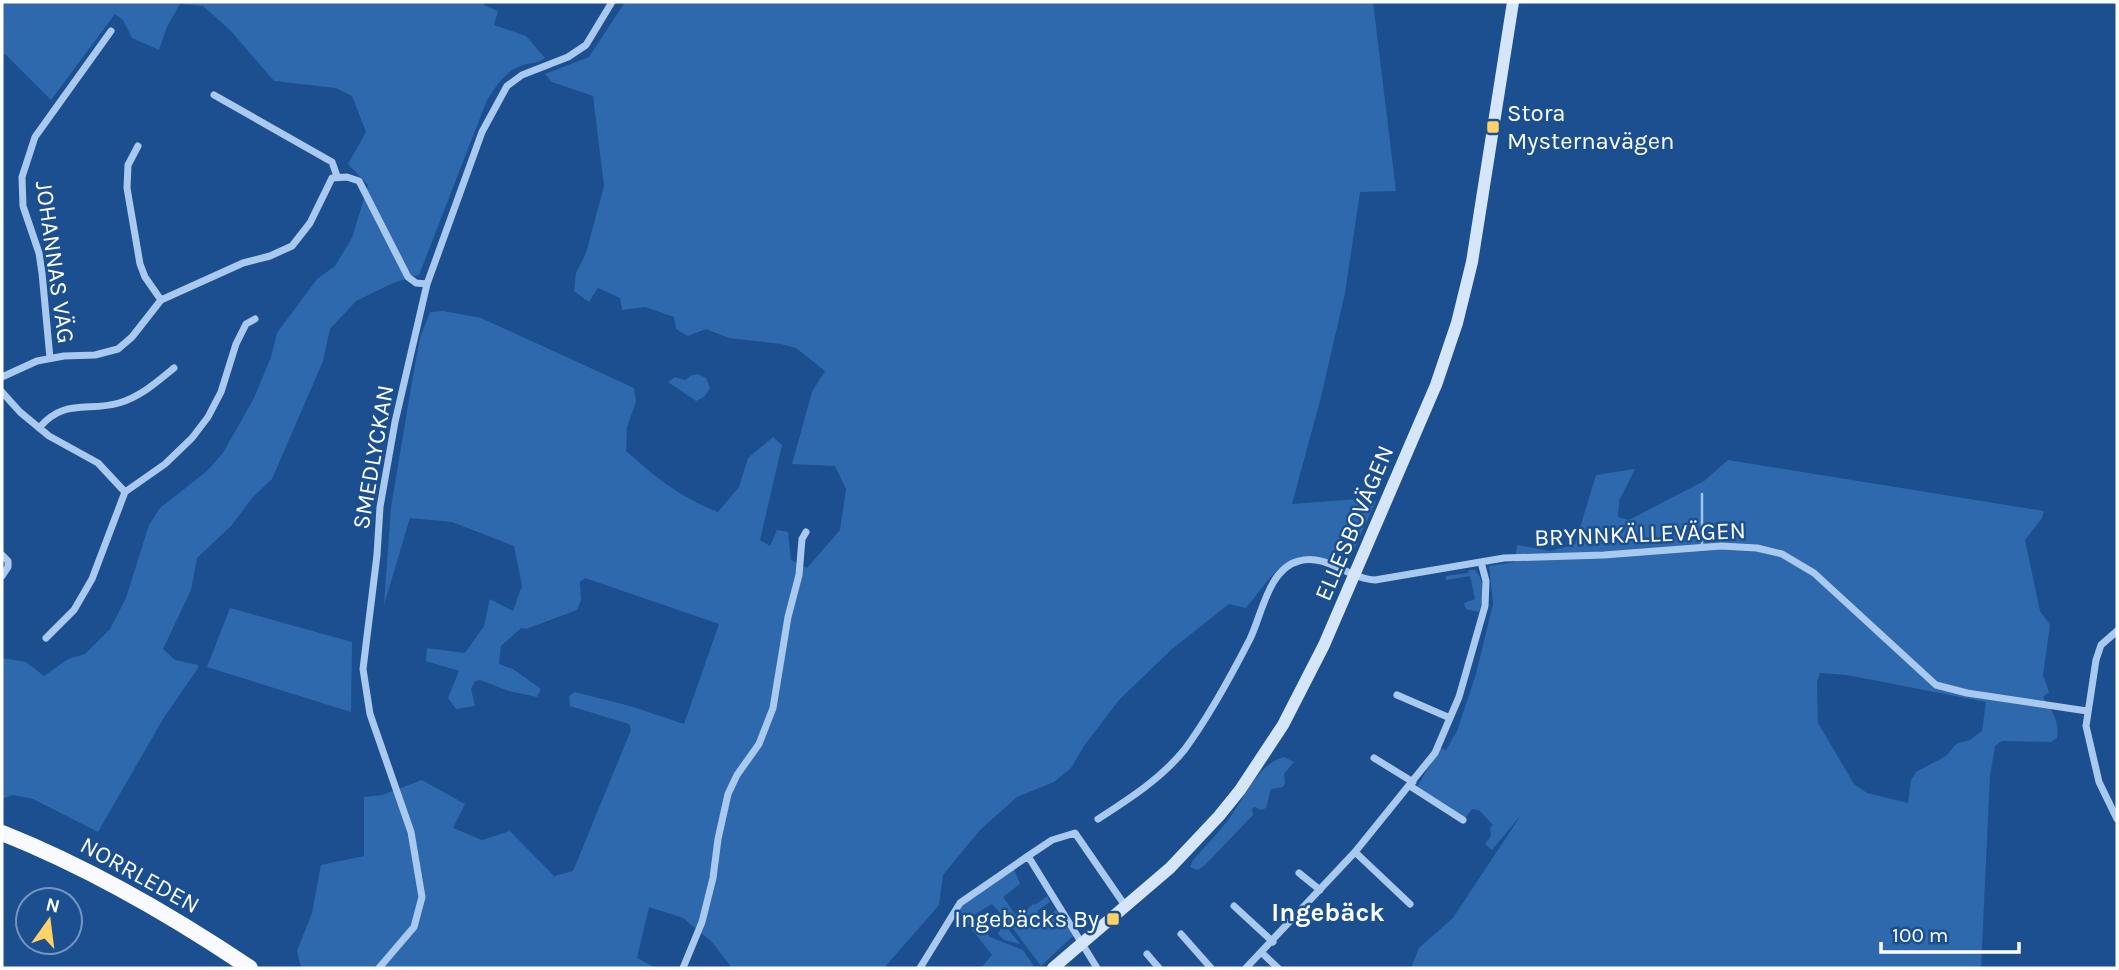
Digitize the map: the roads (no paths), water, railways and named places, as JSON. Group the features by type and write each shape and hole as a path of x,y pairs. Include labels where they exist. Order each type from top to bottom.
{"highway":[{"name":"NORRLEDEN","path":"2,833 113,883 250,968"}],"main road":[{"name":"ELLESBOVÄGEN","path":"1053,968 1195,845 1240,790 1300,695 1355,576 1436,385 1457,323 1472,262 1513,2"}],"street":[{"name":"SMEDLYCKAN","path":"379,968 414,927 422,897 411,832 370,714 363,669 380,507 395,422 427,284 482,132 507,86 522,75 568,57 586,45 612,2"},
{"name":"JOHANNAS VÄG","path":"50,358 42,268 23,206 22,177 35,137 111,31"},
{"path":"214,95 332,162 337,176"},
{"path":"138,146 128,165 127,188 140,264 161,300"},
{"path":"2,377 37,361 95,355 118,349 132,337 161,300 243,263 270,256 292,246 310,223 326,186 337,176 359,181 408,277 416,283 427,284"},
{"path":"46,638 74,610 92,579 125,492 165,464 192,438 221,392 236,344 246,324 255,319"},
{"path":"39,428 62,410 76,406 120,403 140,394 174,368"},
{"path":"2,392 39,428 98,463 125,492"},
{"path":"683,968 702,922 728,794 737,775 760,744 773,708 788,617 799,575 802,539 806,531"},
{"name":"BRYNNKÄLLEVÄGEN","path":"1098,819 1152,781 1184,750 1222,691 1245,648 1261,616 1273,581 1280,572 1296,561 1314,560 1364,580 1375,580 1504,558 1604,555 1721,546 1769,550 1796,561 1814,573 1936,685 1967,693 2087,711"},
{"path":"2,555 8,561 8,567 2,576"},
{"path":"1246,968 1355,852 1435,753 1467,672 1485,606 1486,581 1481,562"},
{"path":"2117,631 2101,645 2091,679 2086,726 2099,782 2117,819"},
{"path":"1397,695 1450,718"},
{"path":"1374,758 1463,820"},
{"path":"920,968 960,903 1052,840 1075,833 1126,907"},
{"path":"1355,852 1410,904"},
{"path":"1028,856 1097,968"},
{"path":"1299,873 1320,890"},
{"path":"1234,906 1273,942"},
{"path":"1181,934 1211,968"},
{"path":"1262,953 1278,968"},
{"path":"1147,954 1159,968"}],"waterway":[{"path":"1702,494 1702,544"}],"place":[{"name":"Stora Mysternavägen","path":"1493,127"},
{"name":"Ingebäcks By","path":"1113,919"}],"district":[{"name":"Ingebäck","path":"1328,912"}]}
